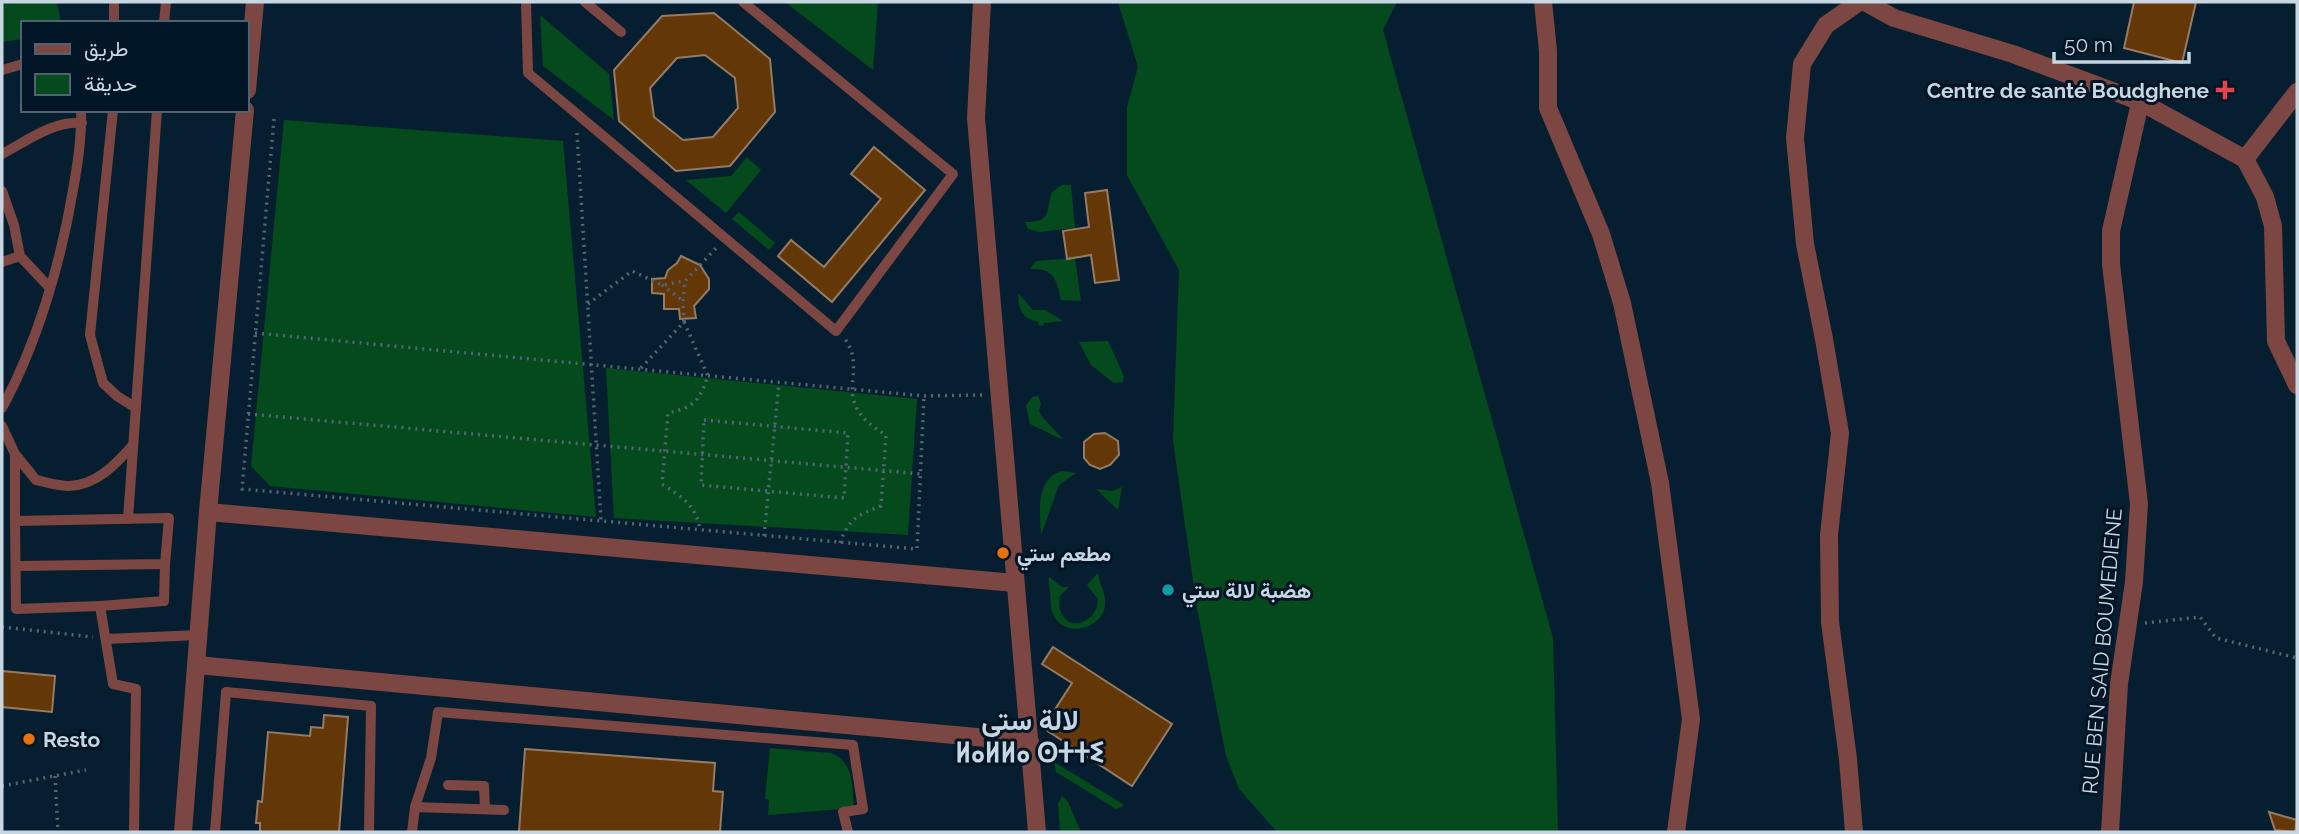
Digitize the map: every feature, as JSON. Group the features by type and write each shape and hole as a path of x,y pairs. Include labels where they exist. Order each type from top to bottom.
{"street":[{"path":"248,79 255,2"},
{"path":"982,2 976,118 1037,832"},
{"path":"1543,2 1548,51 1548,108 1601,234 1622,303 1660,483 1691,719 1676,832"},
{"path":"1854,832 1848,759 1830,622 1829,535 1840,433 1805,244 1795,138 1802,64 1826,25 1859,2"},
{"path":"1865,2 1894,18 2013,54 2139,101 2245,159 2265,197 2273,226 2276,341 2297,385"},
{"path":"1885,2 1894,18"},
{"path":"2245,159 2297,92"},
{"name":"RUE BEN SAID BOUMEDIENE","path":"2110,832 2119,684 2134,582 2139,504 2111,264 2110,230 2139,101"},
{"path":"183,832 208,512 245,112"},
{"path":"208,512 1015,583"},
{"path":"197,665 1030,743"}],"lane":[{"path":"114,2 114,21"},
{"path":"164,21 166,2"},
{"path":"526,2 528,73 836,331 953,174 743,2"},
{"path":"585,2 621,32"},
{"path":"2,70 21,65"},
{"path":"2,408 16,382 59,264 80,150 81,112"},
{"path":"113,112 90,335 103,383 136,408"},
{"path":"128,519 157,112"},
{"path":"2,154 35,135 67,122 82,124"},
{"path":"2,191 14,225 20,256 50,288"},
{"path":"2,262 20,256"},
{"path":"2,426 15,454 36,481 69,486 91,481 114,467 134,444"},
{"path":"15,454 15,521 16,609 164,601 169,518 15,521"},
{"path":"16,566 165,564"},
{"path":"100,606 113,684 135,689 134,832"},
{"path":"106,639 199,635"},
{"path":"215,832 226,692 371,706 369,832"},
{"path":"412,832 415,807 431,758 438,712 853,745 863,809 844,811 848,832"},
{"path":"448,785 484,786 485,809"},
{"path":"415,807 504,810"}],"path":[{"path":"576,113 601,520"},
{"path":"274,119 242,489 916,549 924,396"},
{"path":"662,285 685,281 726,239"},
{"path":"588,304 632,271 662,285 683,301"},
{"path":"685,281 684,322 708,376 695,403 668,413 662,484 693,507 700,530"},
{"path":"640,369 684,322"},
{"path":"836,331 847,341 852,354 855,407 875,428 886,435 881,506 861,514 849,523 840,543"},
{"path":"255,333 924,396 998,395"},
{"path":"764,536 779,383"},
{"path":"248,414 920,474"},
{"path":"705,420 775,426 848,433 844,498 701,485 705,420"},
{"path":"2127,625 2200,617 2216,638 2297,658"},
{"path":"2,627 106,639"},
{"path":"2,786 86,770"},
{"path":"55,776 58,832"}],"green space":[{"path":"2,2 57,2 61,21 21,21 21,39 2,42"},
{"path":"785,2 878,2 873,70"},
{"path":"1118,2 1397,2 1383,30 1553,638 1558,832 1277,832 1239,789 1226,756 1197,608 1173,441 1179,270 1127,175 1127,107 1138,67"},
{"path":"540,15 609,74 614,120 543,66"},
{"path":"284,120 563,141 596,517 270,486 251,466"},
{"path":"747,157 761,170 726,213 686,180 731,176"},
{"path":"1062,185 1071,185 1075,228 1039,232 1028,229 1025,222 1044,218 1052,192"},
{"path":"739,212 775,243 769,250 732,219"},
{"path":"1075,258 1081,301 1061,300 1053,276 1045,270 1030,269 1036,261"},
{"path":"1018,293 1033,310 1045,310 1063,321 1038,325 1039,322 1022,312"},
{"path":"1108,341 1124,376 1123,382 1114,383 1091,365 1079,342"},
{"path":"606,368 917,399 908,535 614,518"},
{"path":"1038,396 1041,415 1063,440 1030,424 1026,406 1032,397"},
{"path":"1062,471 1076,473 1059,485 1041,535 1040,507 1043,489 1053,475"},
{"path":"1122,487 1118,510 1096,489 1112,491"},
{"path":"1098,573 1105,599 1100,617 1085,627 1066,627 1059,622 1051,609 1049,577 1062,587 1069,587 1060,596 1060,608 1065,619 1077,623 1089,619 1097,607 1098,599 1087,585"},
{"path":"770,748 831,753 839,757 848,769 854,808 768,815 769,800 765,798"},
{"path":"1054,762 1124,805 1116,809 1056,772"},
{"path":"1062,796 1068,802 1081,832 1060,832 1058,803"}],"building":[{"path":"2134,2 2196,2 2182,63 2124,48"},
{"path":"714,13 770,59 775,112 730,166 676,171 619,121 614,70 662,16","holes":["705,55 735,78 738,108 713,137 683,140 654,117 650,88 677,58"]},
{"path":"874,147 925,190 832,302 778,256 791,240 824,267 881,199 851,174"},
{"path":"1107,190 1119,280 1095,283 1091,255 1067,259 1063,231 1089,227 1085,193"},
{"path":"681,256 700,265 709,279 709,289 694,306 696,318 680,319 679,309 664,309 664,294 652,293 652,279 665,278 668,270"},
{"path":"1105,433 1118,441 1119,455 1110,465 1100,469 1090,465 1084,458 1084,442 1094,434"},
{"path":"1053,647 1172,724 1132,786 1043,728 1072,683 1042,664"},
{"path":"2,671 55,676 52,712 2,707"},
{"path":"324,715 348,717 339,832 260,832 260,823 256,823 258,801 262,802 268,732 310,736 311,727 323,728"},
{"path":"525,749 715,763 713,791 723,792 720,832 519,832"},
{"path":"2269,812 2297,820 2295,832 2275,830"}],"place":[{"name":"Centre de santé Boudghene","path":"2225,90"},
{"name":"مطعم ستي","path":"1003,553"},
{"name":"هضبة لالة ستي","path":"1168,590"},
{"name":"Resto","path":"29,739"}],"district":[{"name":"لالة ستي ⵍⴰⵍⵍⴰ ⵙⵜⵜⵉ","path":"1030,736"}]}
